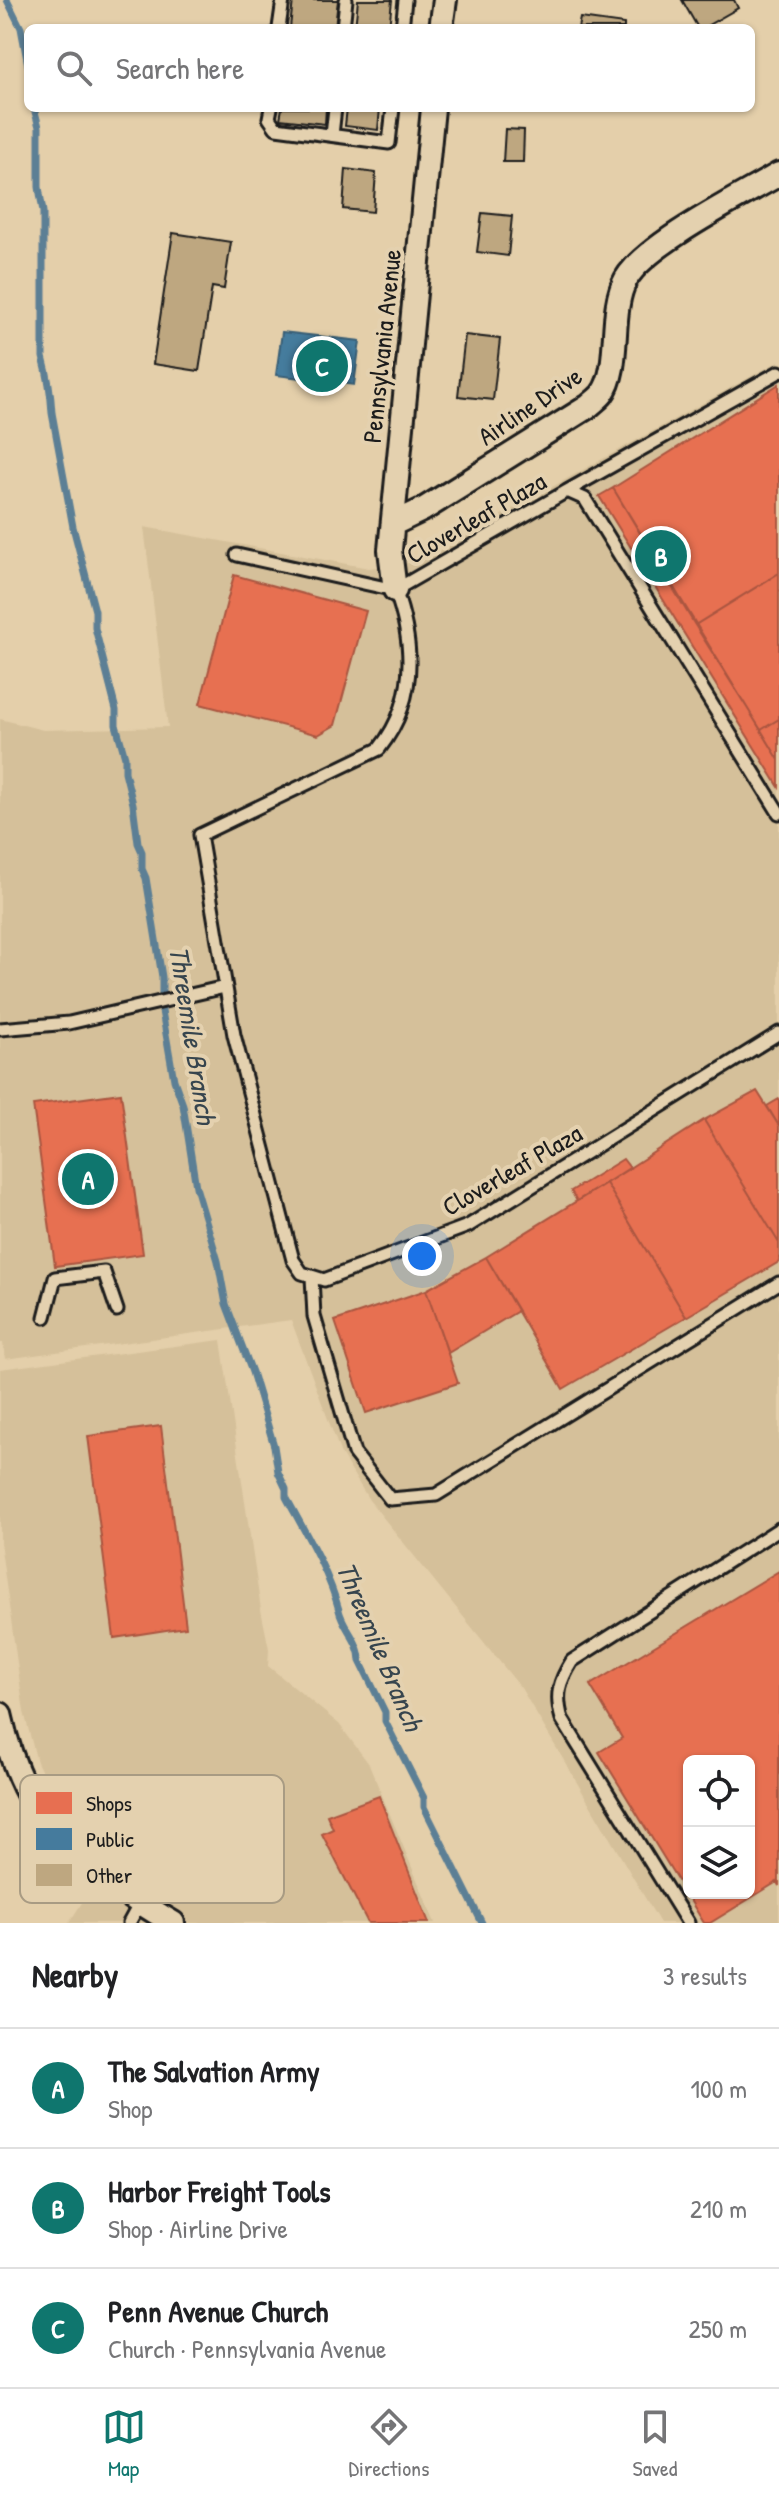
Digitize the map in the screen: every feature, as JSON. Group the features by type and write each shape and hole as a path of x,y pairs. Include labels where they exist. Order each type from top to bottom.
{"street":[{"path":"442,24 445,0"},
{"name":"Pennsylvania Avenue","path":"395,590 390,550 433,112"},
{"name":"Airline Drive","path":"393,524 424,509 589,406 603,393 617,306 626,279 639,263 657,247 779,174"},
{"path":"0,1714 6,1744 20,1781"},
{"path":"140,1903 173,1923"}],"lane":[{"path":"280,24 283,0"},
{"path":"343,24 346,0"},
{"path":"402,24 405,0"},
{"path":"270,112 269,118 276,128 389,143 393,112"},
{"path":"332,135 335,112"},
{"path":"567,491 779,372"},
{"name":"Cloverleaf Plaza","path":"779,813 585,499 567,491 395,590 407,622 410,647 406,697 393,731 379,749 200,835 234,1035 259,1138 293,1260 302,1273 312,1277 324,1280 468,1226 779,1033"},
{"path":"237,555 395,590"},
{"path":"0,1029 69,1023 206,994 225,987"},
{"path":"45,1317 55,1278 104,1272 117,1310"},
{"path":"312,1277 314,1316 354,1453 390,1499 436,1495 779,1283"},
{"path":"688,1923 562,1719 557,1689 572,1661 779,1529"},
{"path":"129,1923 140,1903"}],"shaded area":[{"path":"779,361 779,1923 660,1923 521,1688 369,1500 341,1454 291,1320 5,1359 3,1343 0,1343 0,719 43,730 168,727 144,527 369,568 417,562"},
{"path":"221,1340 269,1649 268,1666 339,1724 369,1764 435,1923 69,1923 82,1903 284,1903 284,1775 43,1775 24,1712 0,1542 0,1369"}],"building: Shops":[{"path":"779,384 779,573 695,625 613,488"},
{"path":"613,488 779,760 779,787 599,496"},
{"path":"779,573 779,719 761,730 695,625"},
{"path":"234,575 366,611 335,725 318,735 200,704"},
{"path":"779,719 779,760 761,730"},
{"path":"757,1091 779,1126 779,1243 704,1120"},
{"path":"121,1093 143,1254 55,1266 33,1105"},
{"path":"779,1099 779,1126 767,1106"},
{"path":"704,1120 779,1243 779,1262 686,1317 606,1183"},
{"path":"623,1159 630,1168 577,1201 571,1191"},
{"path":"606,1183 686,1317 563,1389 486,1257"},
{"path":"486,1257 518,1311 448,1353 426,1290"},
{"path":"426,1290 458,1383 366,1413 335,1321"},
{"path":"161,1426 186,1627 114,1638 88,1436"},
{"path":"779,1571 779,1886 777,1882 755,1895 755,1755 683,1755 683,1889 599,1752 622,1738 590,1685"},
{"path":"379,1796 429,1923 368,1923 322,1834 333,1829 327,1815"},
{"path":"689,1899 749,1899 710,1923 704,1923"}],"building: Public":[{"path":"282,332 360,341 354,385 276,375"}],"building: Other":[{"path":"293,0 338,0 335,24 290,24"},
{"path":"358,0 392,0 389,24 355,24"},
{"path":"682,0 734,0 738,8 710,24 696,24"},
{"path":"580,18 624,24 579,24"},
{"path":"281,112 326,112 325,124 280,119"},
{"path":"347,112 380,112 378,130 345,126"},
{"path":"505,129 524,130 523,162 503,162"},
{"path":"346,169 376,173 373,212 343,209"},
{"path":"482,213 512,216 508,256 477,252"},
{"path":"173,233 231,242 224,289 212,287 199,371 153,364"},
{"path":"465,335 500,339 493,400 458,396"}],"waterway":[{"name":"Threemile Branch","path":"7,0 21,28 24,44"},
{"name":"Threemile Branch","path":"35,112 39,127 39,187 43,212 43,357 73,527 95,611 95,628 125,757 125,772 142,852 142,869 162,977 162,1011 174,1080 183,1105 196,1187 218,1261 226,1304 252,1372 286,1497 323,1566 341,1617 385,1712 385,1721 482,1923"}],"place":[{"name":"Penn Avenue Church","path":"322,366"},
{"name":"Harbor Freight Tools","path":"661,556"},
{"name":"The Salvation Army","path":"88,1179"}]}
